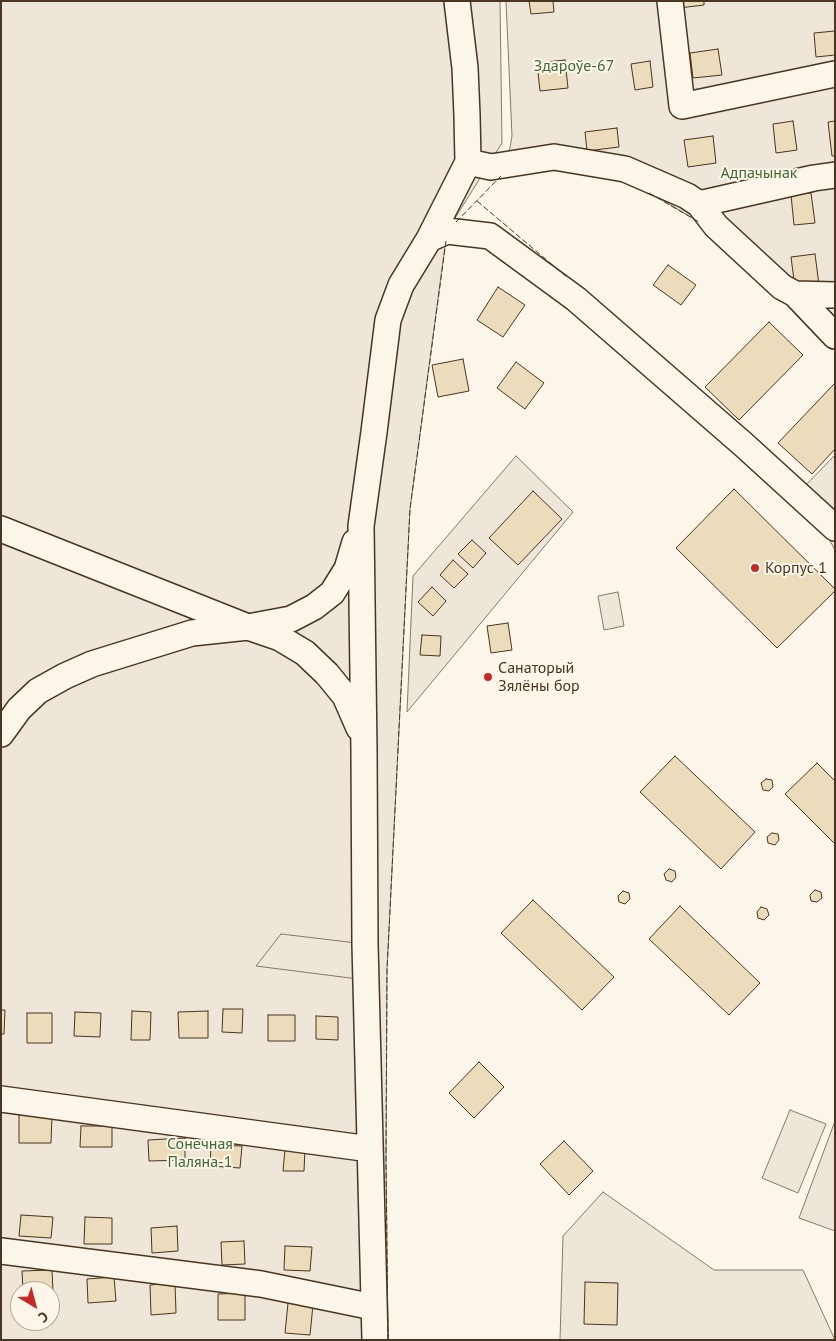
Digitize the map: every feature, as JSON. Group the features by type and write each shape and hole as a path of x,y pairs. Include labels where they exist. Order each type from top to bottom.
{"street":[{"path":"375,1340 365,953 361,526 388,320 401,285 429,239 468,162 465,68 457,1"},
{"path":"670,1 682,106 835,74"},
{"path":"468,162 491,167 554,157 625,169 687,196 699,204 716,226 782,287 795,294 835,336"},
{"path":"699,204 835,175"},
{"path":"429,239 447,230 490,236 576,299 744,445 835,528"},
{"path":"795,294 835,295"},
{"path":"1,734 19,708 38,692 92,664 192,633 248,627 291,619 314,607 332,592 346,569 361,526"},
{"path":"1,529 280,638 305,653 327,674 345,696 358,723 364,751"},
{"path":"1,1100 370,1149"},
{"path":"1,1252 262,1284 373,1307"}],"green space":[{"name":"Сонечная Паляна-1","path":"1,1 500,1 502,143 447,231 410,509 387,970 386,1159 388,1340 1,1340"},
{"path":"506,1 835,1 835,347 706,226 635,184 556,167 506,171 512,136"},
{"path":"516,456 573,512 407,712 413,576"},
{"path":"790,1110 826,1124 798,1193 762,1178"},
{"path":"835,1121 835,1231 799,1218"},
{"path":"603,1192 714,1270 803,1270 835,1340 560,1340 563,1236"}],"shaded area":[{"path":"835,455 835,550 802,489"},
{"path":"618,592 624,626 604,630 598,596"},
{"path":"281,934 365,944 366,980 256,966"}],"building":[{"path":"529,1 553,1 554,12 531,14"},
{"path":"678,1 704,1 704,5 679,8"},
{"path":"835,31 835,55 816,57 814,33"},
{"path":"718,49 722,75 693,78 690,53"},
{"path":"565,60 568,88 540,91 537,63"},
{"path":"650,61 653,87 635,90 631,64"},
{"path":"793,121 797,150 776,153 773,124"},
{"path":"835,121 835,156 832,156 828,122"},
{"path":"617,128 619,147 587,151 585,132"},
{"path":"713,136 716,163 688,167 684,140"},
{"path":"811,193 815,223 794,225 791,195"},
{"path":"815,254 819,285 795,288 791,257"},
{"path":"668,265 696,285 681,305 653,285"},
{"path":"498,287 525,305 503,337 477,320"},
{"path":"769,322 803,355 739,420 705,387"},
{"path":"463,359 469,391 438,397 432,365"},
{"path":"516,362 544,383 525,409 497,388"},
{"path":"835,383 835,449 812,474 778,443"},
{"name":"Корпус 1","path":"734,489 835,589 777,648 676,548"},
{"path":"533,491 562,519 518,565 489,538"},
{"path":"472,540 486,553 473,568 458,554"},
{"path":"453,560 468,574 454,588 440,575"},
{"path":"432,587 446,601 433,616 418,602"},
{"path":"508,623 512,650 491,653 487,626"},
{"path":"422,635 441,636 440,656 420,655"},
{"path":"675,756 755,832 721,869 640,792"},
{"path":"817,763 835,781 835,844 785,794"},
{"path":"766,779 772,780 773,787 769,791 763,790 761,783"},
{"path":"772,833 778,834 779,840 775,845 768,843 767,837"},
{"path":"669,869 675,871 676,877 672,882 666,880 664,874"},
{"path":"815,890 821,892 822,898 817,902 811,901 810,895"},
{"path":"623,891 629,893 630,899 625,904 619,902 618,896"},
{"path":"533,900 614,977 582,1010 501,933"},
{"path":"680,906 760,983 729,1015 649,939"},
{"path":"761,907 767,909 769,915 764,920 758,918 757,912"},
{"path":"223,1009 243,1009 242,1033 222,1032"},
{"path":"1,1010 5,1010 4,1034 1,1034"},
{"path":"132,1011 151,1012 150,1040 131,1040"},
{"path":"208,1011 208,1038 179,1038 178,1012"},
{"path":"75,1012 101,1013 100,1037 74,1036"},
{"path":"27,1013 52,1013 52,1043 27,1043"},
{"path":"268,1015 295,1015 295,1041 268,1041"},
{"path":"316,1016 338,1017 338,1040 316,1039"},
{"path":"479,1062 504,1087 474,1118 449,1093"},
{"path":"19,1115 52,1115 51,1143 19,1143"},
{"path":"81,1126 112,1126 112,1147 80,1147"},
{"path":"185,1138 185,1160 149,1161 148,1140"},
{"path":"564,1141 593,1171 569,1195 540,1164"},
{"path":"211,1145 242,1146 240,1168 210,1166"},
{"path":"285,1149 305,1149 304,1171 283,1171"},
{"path":"21,1215 53,1217 51,1238 19,1236"},
{"path":"85,1217 112,1218 112,1244 84,1244"},
{"path":"177,1226 178,1251 152,1253 151,1228"},
{"path":"244,1241 245,1264 222,1265 221,1242"},
{"path":"285,1246 312,1247 310,1271 284,1270"},
{"path":"52,1270 53,1281 22,1281 22,1271"},
{"path":"114,1277 116,1301 88,1303 87,1279"},
{"path":"585,1282 618,1283 617,1325 584,1324"},
{"path":"175,1283 176,1313 151,1315 150,1285"},
{"path":"245,1293 245,1320 218,1320 218,1294"},
{"path":"288,1303 313,1305 310,1335 285,1333"}],"fence":[{"path":"456,222 501,176"},
{"path":"649,193 699,222"},
{"path":"477,201 568,278"},
{"path":"388,1340 386,1159 387,970 410,509 446,241"}],"place":[{"name":"Корпус 1","path":"755,568"},
{"name":"Санаторый Зялёны бор","path":"488,677"}],"park label":[{"name":"Здароўе-67","path":"574,66"},
{"name":"Адпачынак","path":"759,173"}]}
